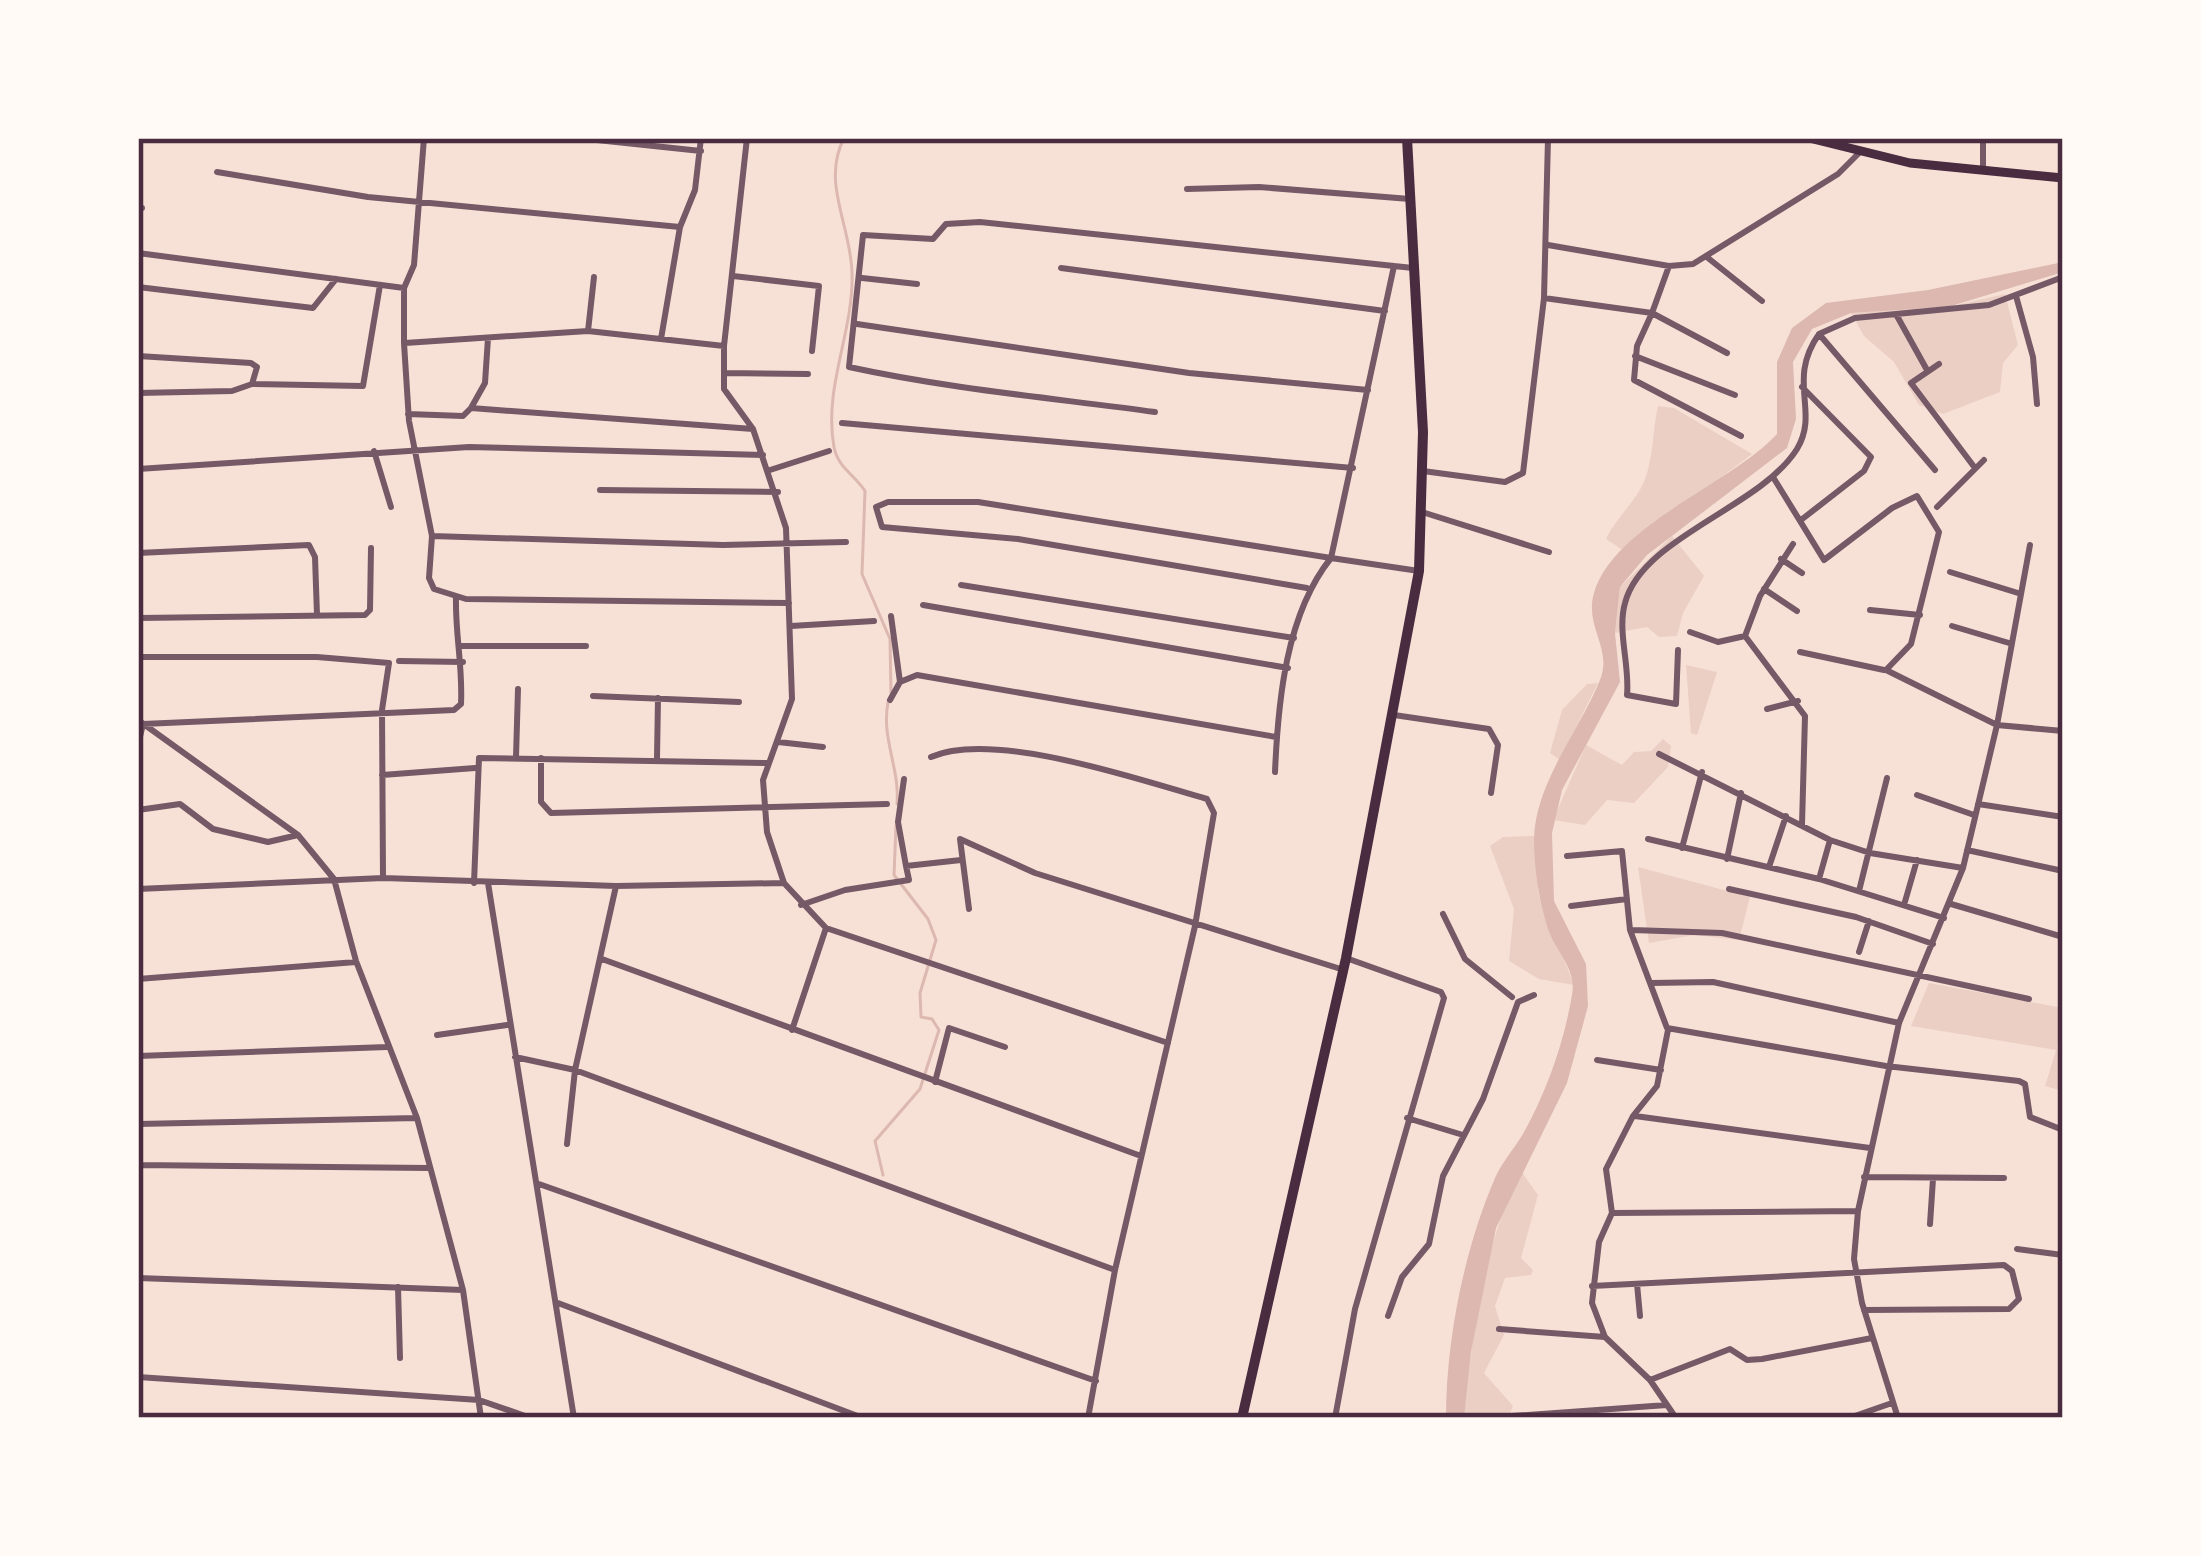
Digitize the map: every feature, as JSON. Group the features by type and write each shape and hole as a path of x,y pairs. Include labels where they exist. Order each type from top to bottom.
{"highway":[{"path":"1242,1418 1345,964 1419,571 1423,471 1407,138"}],"main road":[{"path":"1809,138 1859,153 2063,178"}],"street":[{"path":"338,138 424,138 414,265 404,288 404,343 408,414 432,536 430,583 457,597 789,603"},
{"path":"578,138 701,151"},
{"path":"661,339 680,227 695,190 700,138"},
{"path":"747,138 724,373 727,397 753,429 778,492 786,544 792,698 766,763 763,811 784,883 826,928 1168,1042"},
{"path":"1423,471 1505,482 1523,472 1548,245 1548,138"},
{"path":"1983,138 1983,171"},
{"path":"1548,245 1670,266 1708,258 1838,174 1859,153"},
{"path":"217,172 419,201 680,227"},
{"path":"1187,189 1259,188 1410,200"},
{"path":"1155,412 1015,391 934,386 852,369 847,362 857,324 861,239 866,233 935,239 946,224 980,222 1413,268"},
{"path":"138,253 404,288"},
{"path":"1708,258 1762,301"},
{"path":"1275,772 1276,737 1294,638 1307,588 1331,558 1394,266"},
{"path":"1670,266 1635,356 1634,380 1742,436"},
{"path":"1061,268 1385,311"},
{"path":"733,276 820,286 812,351"},
{"path":"1678,650 1676,704 1627,695 1623,617 1631,587 1666,552 1773,477 1804,434 1801,386 1805,357 1820,334 1841,322 1954,311 2015,296 2063,277"},
{"path":"588,331 594,278"},
{"path":"862,278 917,284"},
{"path":"138,287 314,308 336,279"},
{"path":"138,392 232,392 252,384 363,386 380,285"},
{"path":"2015,296 2032,357 2037,404"},
{"path":"1544,298 1652,313 1727,353"},
{"path":"1897,316 1928,371"},
{"path":"857,324 1189,373 1368,390"},
{"path":"404,343 588,331 724,346"},
{"path":"1820,334 1935,470"},
{"path":"408,414 463,416 485,383 488,336"},
{"path":"138,356 251,363 257,367 252,384"},
{"path":"1635,356 1735,395"},
{"path":"1939,364 1911,383 1975,468"},
{"path":"724,373 808,374"},
{"path":"1801,386 1870,457 1864,470 1801,520"},
{"path":"471,408 753,429"},
{"path":"842,423 1353,468"},
{"path":"138,469 413,448 764,455"},
{"path":"374,451 391,508"},
{"path":"770,470 829,451"},
{"path":"1937,507 1984,460"},
{"path":"1773,477 1801,520 1806,538 1828,560 1892,508 1917,496 1939,528 1909,649 1886,670"},
{"path":"599,490 778,492"},
{"path":"1307,588 1018,539 882,527 876,506 978,502 1419,571"},
{"path":"1422,512 1549,552"},
{"path":"432,536 846,542"},
{"path":"1745,636 1764,589 1793,544"},
{"path":"1910,1418 1898,1418 1864,1310 1856,1272 1858,1211 1899,1023 1963,868 1997,725 2030,545"},
{"path":"138,553 313,547 317,615"},
{"path":"138,618 369,613 371,548"},
{"path":"1781,559 1802,572"},
{"path":"1950,572 2018,592"},
{"path":"961,585 1294,638"},
{"path":"1764,589 1797,611"},
{"path":"141,722 458,708 463,662 454,628 457,597"},
{"path":"922,605 1288,668"},
{"path":"1870,610 1920,615"},
{"path":"890,700 900,682 891,616"},
{"path":"791,626 874,621"},
{"path":"1952,626 2009,643"},
{"path":"1690,632 1718,642 1745,636"},
{"path":"1745,636 1798,701 1806,727 1802,825"},
{"path":"461,646 586,646"},
{"path":"1800,652 1886,670 1997,725 2063,731"},
{"path":"138,657 389,665 382,710 383,878"},
{"path":"400,661 463,662"},
{"path":"900,682 917,675 1276,737"},
{"path":"516,757 518,689"},
{"path":"593,695 739,702"},
{"path":"657,758 658,698"},
{"path":"1767,710 1798,701"},
{"path":"1394,715 1489,729 1498,745 1491,793"},
{"path":"138,745 141,722"},
{"path":"141,722 298,836 334,879 356,962 417,1118 464,1290 481,1418"},
{"path":"777,742 823,747"},
{"path":"931,757 955,751 1035,755 1207,799 1214,821 1195,926 1115,1270 1088,1418"},
{"path":"1659,754 1830,840 1870,853 1963,868"},
{"path":"474,883 479,758 766,763"},
{"path":"541,758 542,802 551,813 763,811 886,804"},
{"path":"382,775 475,768"},
{"path":"1682,848 1702,772"},
{"path":"1859,891 1887,778"},
{"path":"801,905 845,890 909,880 898,822 904,779"},
{"path":"1727,859 1741,793"},
{"path":"1917,794 1974,815"},
{"path":"1978,803 2063,818"},
{"path":"138,810 184,805 213,830 268,842 298,836"},
{"path":"1769,867 1786,816"},
{"path":"969,909 960,839 1035,873 1195,926 1444,995 1355,1309 1336,1418"},
{"path":"1648,839 1819,879 1945,919"},
{"path":"1819,879 1830,840"},
{"path":"1967,850 2063,871"},
{"path":"1567,856 1622,851 1630,930 1667,1028 1653,1094 1633,1115 1606,1169 1612,1213 1604,1224 1592,1286 1594,1318 1605,1337 1650,1380 1676,1418"},
{"path":"906,866 961,860"},
{"path":"1904,905 1917,860"},
{"path":"138,890 383,878 616,886 784,883"},
{"path":"488,883 507,1025 538,1184 574,1418"},
{"path":"567,1144 575,1070 616,886"},
{"path":"1729,889 1869,921 1933,944"},
{"path":"1570,906 1627,899"},
{"path":"1951,904 2063,937"},
{"path":"1443,914 1465,958 1512,998"},
{"path":"1859,952 1869,921"},
{"path":"792,1030 826,928"},
{"path":"1630,930 1722,933 2029,999"},
{"path":"602,958 1142,1156"},
{"path":"138,979 356,962"},
{"path":"1651,982 1713,982 1899,1023"},
{"path":"1388,1316 1396,1289 1429,1244 1440,1185 1483,1099 1517,1002 1534,995"},
{"path":"437,1035 507,1025"},
{"path":"935,1082 950,1028 1005,1047"},
{"path":"1667,1028 1886,1066 2022,1082 2030,1118 2063,1130"},
{"path":"138,1056 387,1047"},
{"path":"515,1057 575,1070 1115,1270"},
{"path":"1597,1060 1661,1070"},
{"path":"1633,1115 1870,1148"},
{"path":"138,1124 417,1118"},
{"path":"1407,1118 1463,1135"},
{"path":"138,1188 138,1164 429,1168"},
{"path":"1864,1177 2004,1178"},
{"path":"1930,1224 1934,1179"},
{"path":"538,1184 1096,1381"},
{"path":"1612,1213 1858,1211"},
{"path":"2017,1249 2063,1255"},
{"path":"1592,1286 2004,1265 2012,1271 2019,1298 2013,1308 1864,1310"},
{"path":"138,1277 464,1290"},
{"path":"1637,1284 1640,1316"},
{"path":"398,1287 400,1358"},
{"path":"558,1303 863,1418"},
{"path":"1499,1329 1605,1337"},
{"path":"1650,1380 1730,1349 1747,1360 1872,1338"},
{"path":"138,1377 478,1400 531,1418"},
{"path":"1849,1418 1892,1403"},
{"path":"1512,1416 1667,1405"}],"shaded area":[{"path":"2063,262 2063,272 1948,307 1851,313 1812,329 1793,362 1796,419 1787,448 1647,555 1620,587 1615,633 1620,682 1562,790 1552,833 1554,901 1586,964 1588,1006 1567,1083 1496,1228 1471,1352 1464,1418 1446,1418 1453,1327 1474,1235 1495,1178 1547,1083 1572,995 1569,969 1542,907 1534,839 1550,777 1600,680 1603,658 1592,605 1606,569 1649,526 1777,434 1777,362 1792,328 1826,303 1928,290"},
{"path":"2005,294 2018,345 2003,363 2000,392 1943,414 1919,405 1894,362 1864,336 1851,313 1948,307"},
{"path":"1658,406 1674,408 1752,454 1624,551 1606,539 1644,482"},
{"path":"1672,536 1704,576 1683,613 1677,636 1659,637 1647,627 1615,633 1620,587"},
{"path":"1686,665 1717,672 1697,735 1691,733"},
{"path":"1598,683 1560,760 1550,753 1562,710 1587,684"},
{"path":"1663,739 1671,746 1668,767 1634,803 1607,800 1585,825 1553,820 1586,745 1622,765 1634,752 1651,751"},
{"path":"1534,836 1539,896 1574,985 1539,979 1509,961 1514,909 1490,846 1503,837"},
{"path":"1638,867 1750,897 1739,940 1694,935 1649,943"},
{"path":"1929,983 2063,1008 2057,1049 2063,1052 2063,1091 2045,1086 2056,1050 1911,1026"},
{"path":"1521,1171 1538,1195 1521,1258 1533,1270 1531,1275 1505,1278 1495,1306 1504,1335 1484,1373 1513,1406 1508,1418 1464,1418 1488,1260"}],"waterway":[{"path":"844,138 835,171 836,188 852,273 832,425 839,460 865,491 862,574 890,639 891,693"},
{"path":"888,702 897,804"},
{"path":"883,1175 875,1141 920,1089 939,1030 932,1019 921,1017 920,993 936,940 928,919 894,875 896,826"}]}
